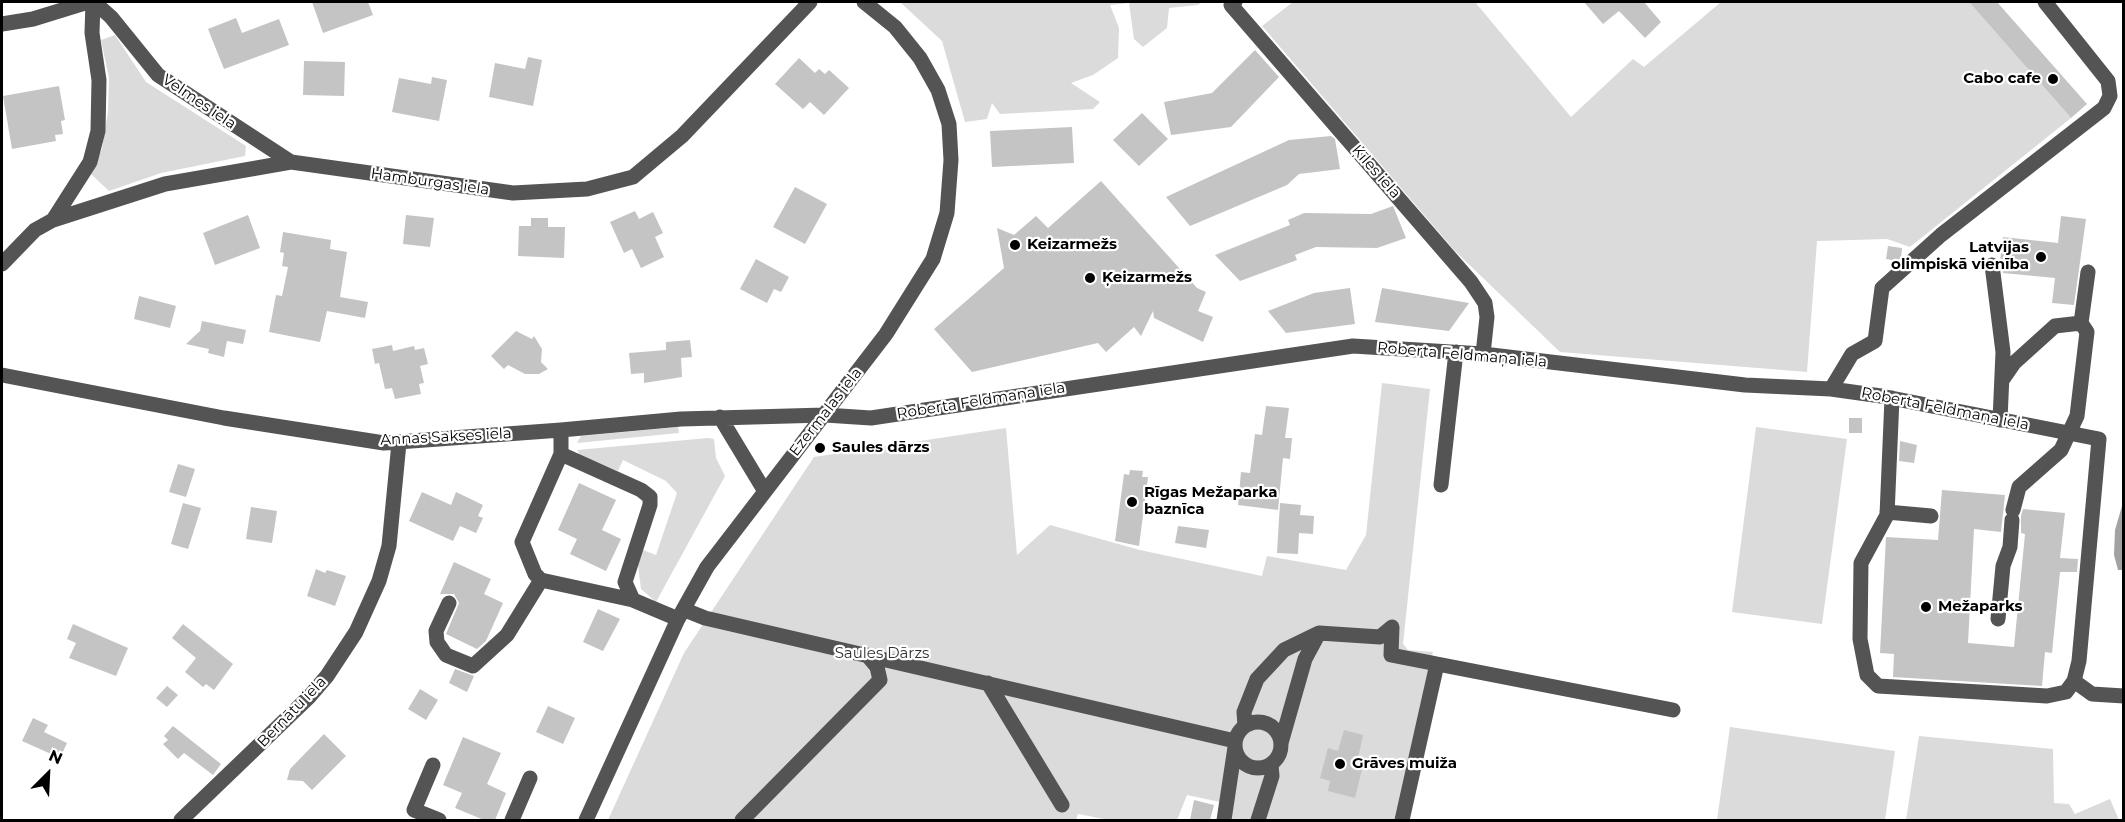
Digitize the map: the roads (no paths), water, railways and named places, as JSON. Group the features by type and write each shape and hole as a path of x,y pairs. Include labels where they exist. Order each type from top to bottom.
{"street":[{"path":"2,24 33,19 92,2 92,33 99,80 98,131 90,162 53,220"},
{"name":"Velmes iela","path":"92,2 111,17 158,75 291,162"},
{"name":"Hamburgas iela","path":"2,264 35,230 53,220 165,184 291,162 513,193 586,189 633,177 682,136 810,2"},
{"name":"Ezermalas iela","path":"586,820 681,615 707,567 889,329 933,259 947,213 951,160 949,124 938,90 920,58 895,27 864,2"},
{"path":"1831,389 1852,354 1875,341 1882,288 1941,236 2103,108 2110,96 2108,81 2046,2"},
{"name":"Ķīles iela","path":"1233,3 1471,282 1485,303 1487,317 1483,354"},
{"path":"1992,265 2003,352 2000,420"},
{"path":"1998,619 2003,567 2010,547 2019,487 2061,450 2067,433 2078,416 2087,332 2081,322 2088,272"},
{"path":"2003,379 2014,363 2055,327 2081,322"},
{"name":"Roberta Feldmaņa iela","path":"825,415 871,418 1353,346 1483,354 1745,385 1831,389 1892,398 2099,439 2079,661 2074,681"},
{"path":"1441,485 1456,352"},
{"name":"Annas Sakses iela","path":"2,375 224,418 399,443 720,417 825,415"},
{"path":"1892,398 1887,512 1861,563 1860,639 1867,675 1878,686 2047,696 2066,692 2074,681 2092,694 2124,696"},
{"path":"720,417 764,490"},
{"path":"561,430 561,454 522,542 535,574 541,580 633,600 681,615 705,618 988,683 1235,744"},
{"name":"Bernātu iela","path":"181,820 309,698 327,676 356,632 379,581 389,546 399,443"},
{"path":"561,454 641,490 650,497 650,505 625,582 633,600"},
{"path":"1887,512 1932,516"},
{"path":"449,603 436,631 437,642 447,655 473,666 507,634 541,580"},
{"path":"1224,820 1235,744 1245,726 1244,712 1257,679 1284,650 1319,633 1380,637 1392,627 1391,655 1673,710"},
{"path":"1235,744 1239,758 1248,766 1260,769 1271,765 1279,755 1305,659 1319,633"},
{"path":"742,820 872,690 879,680 877,667 867,655"},
{"path":"1402,820 1437,664"},
{"path":"988,683 1062,805"},
{"path":"1245,726 1256,722 1268,724 1277,732 1281,743"},
{"path":"433,765 414,810 439,820"},
{"path":"1258,820 1272,776 1271,765"},
{"path":"513,820 530,778"}],"place":[{"name":"Cabo cafe","path":"2053,79"},
{"name":"Keizarmežs","path":"1015,245"},
{"name":"Latvijas olimpiskā vienība","path":"2041,257"},
{"name":"Ķeizarmežs","path":"1090,278"},
{"name":"Saules dārzs","path":"820,448"},
{"name":"Rīgas Mežaparka baznīca","path":"1132,502"},
{"name":"Mežaparks","path":"1926,607"},
{"name":"Grāves muiža","path":"1340,764"}],"park label":[{"name":"Saules Dārzs","path":"882,654"}]}
